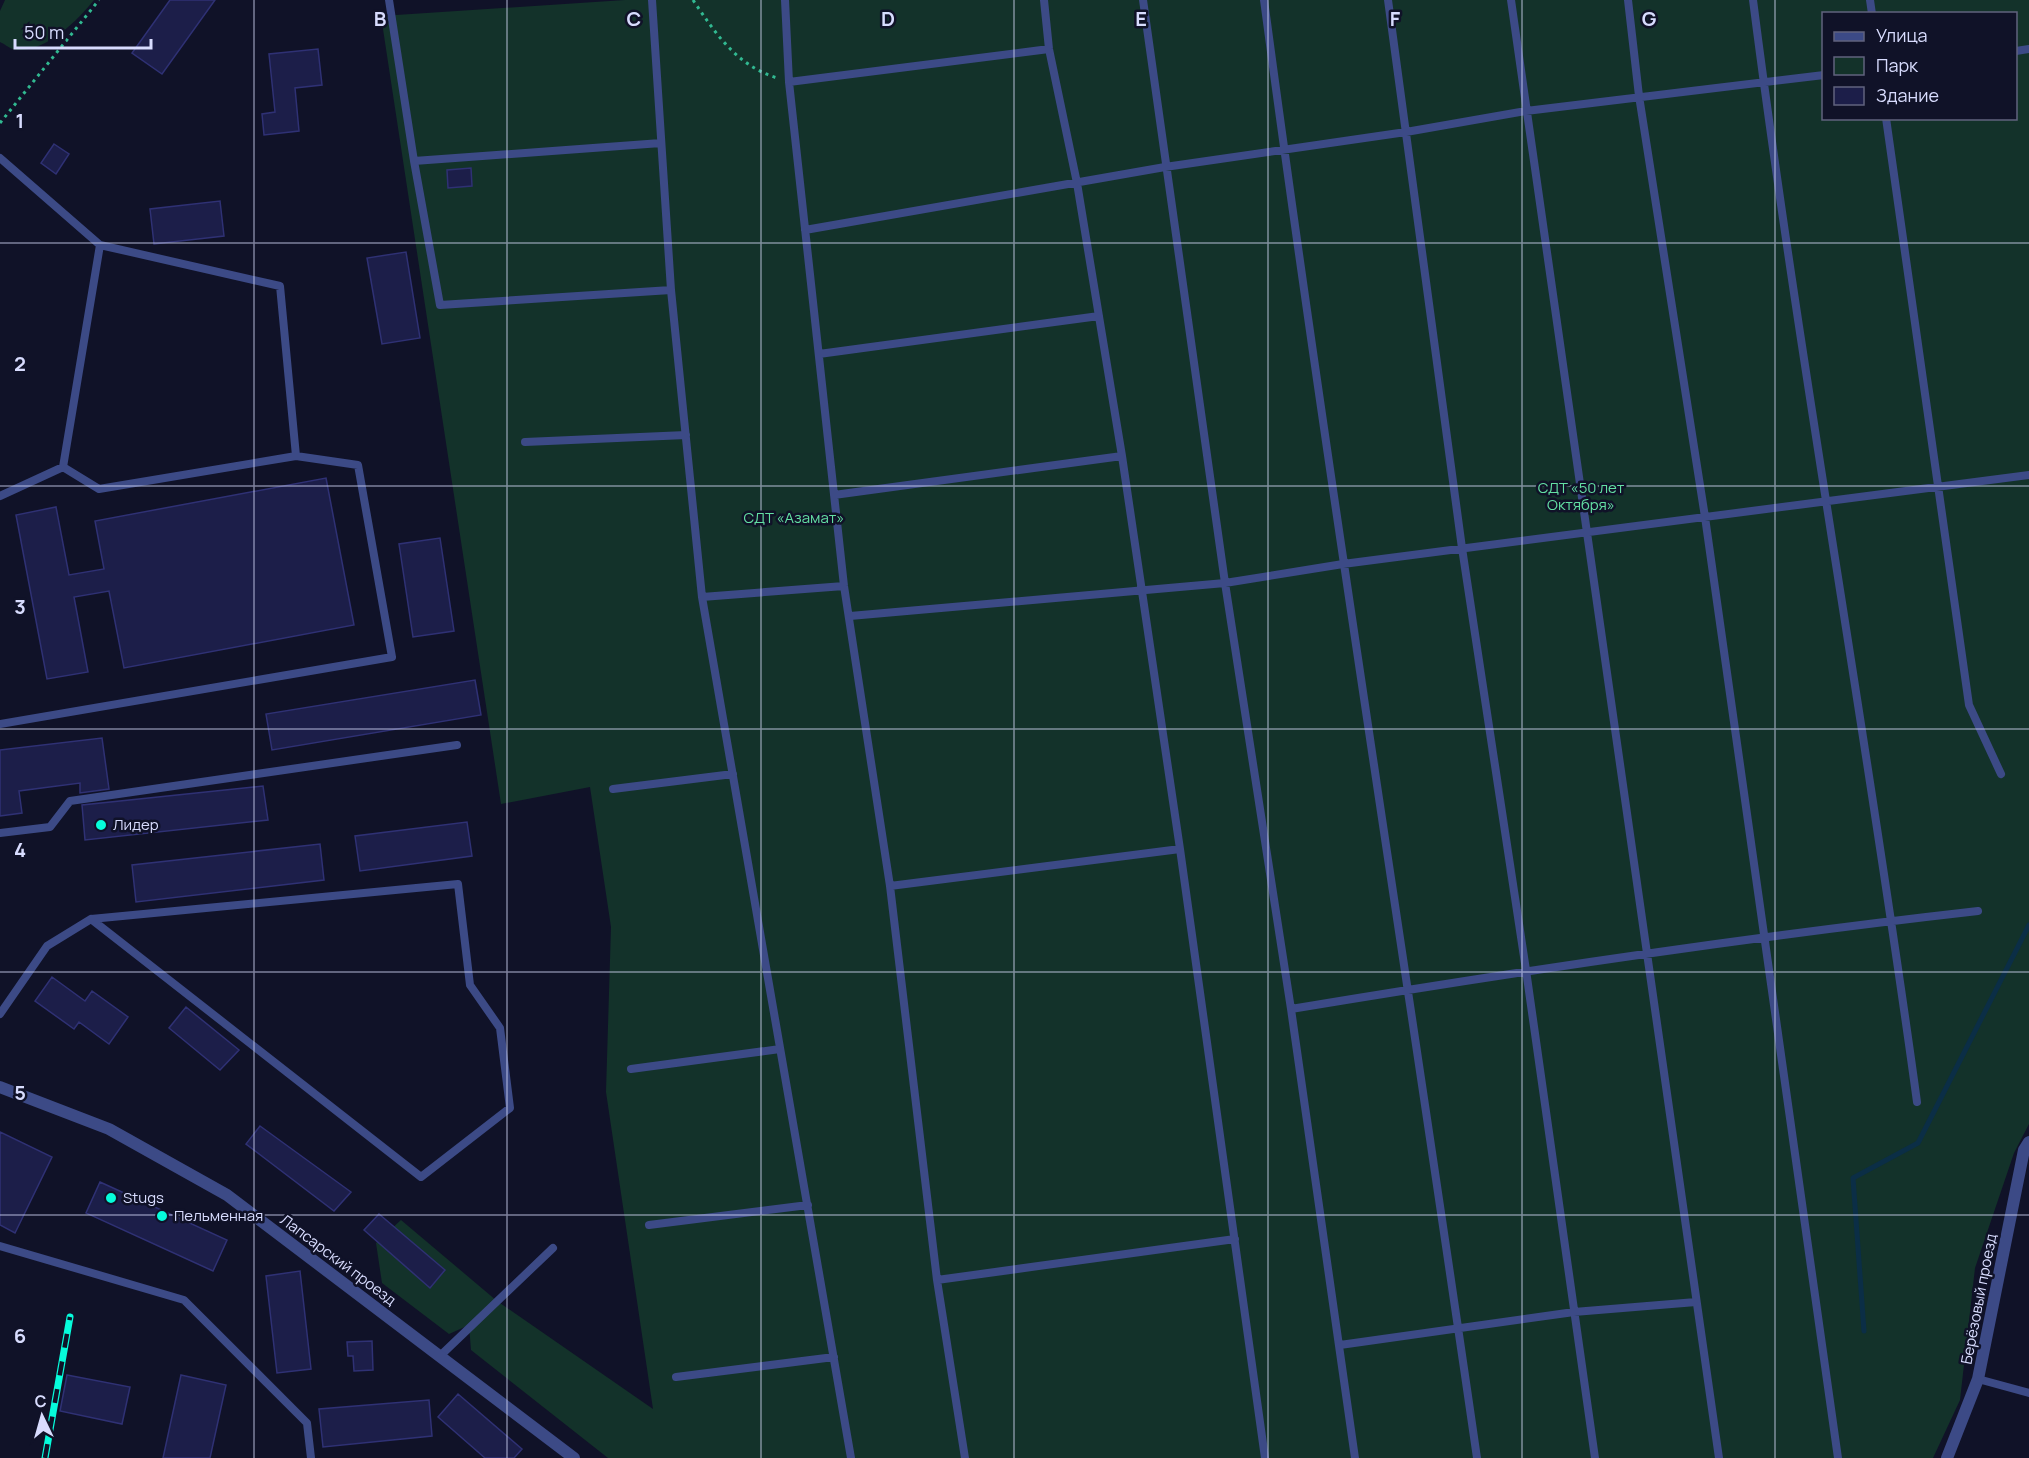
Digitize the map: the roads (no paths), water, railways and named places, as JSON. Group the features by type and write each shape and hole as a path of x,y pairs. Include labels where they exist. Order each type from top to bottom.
{"street":[{"name":"Лапсарский проезд","path":"0,1087 109,1129 227,1195 574,1458"},
{"name":"Берёзовый проезд","path":"1947,1458 1978,1379 2024,1150 2029,1142"}],"lane":[{"path":"389,0 414,161 440,306 671,290"},
{"path":"652,0 671,290 702,597 851,1458"},
{"path":"786,0 789,82 844,586 890,886 937,1280 964,1458"},
{"path":"1044,0 1049,49 1077,183 1122,456 1180,849 1265,1458"},
{"path":"1143,0 1225,583 1291,1009 1355,1458"},
{"path":"1264,0 1343,564 1410,989 1477,1458"},
{"path":"1388,0 1462,548 1526,970 1595,1458"},
{"path":"1511,0 1645,955 1719,1458"},
{"path":"1628,0 1639,96 1705,517 1838,1458"},
{"path":"1753,0 1824,500 1892,921 1917,1102"},
{"path":"789,82 1049,49"},
{"path":"805,230 1165,167 1406,132 1527,111 1822,75"},
{"path":"1887,120 1969,705 2001,774"},
{"path":"414,161 661,143"},
{"path":"0,158 100,245 280,286 296,456"},
{"path":"63,466 100,245"},
{"path":"819,354 1099,316"},
{"path":"525,442 686,435"},
{"path":"0,724 392,657 358,465 296,456 99,489 63,466"},
{"path":"834,495 1122,456"},
{"path":"0,496 63,466"},
{"path":"850,616 1225,583 1462,548 2029,475"},
{"path":"702,597 844,586"},
{"path":"0,833 51,827 69,801 457,745"},
{"path":"613,789 733,774"},
{"path":"890,886 1180,849"},
{"path":"0,1014 47,946 92,919 458,884 470,984 500,1028 510,1108 421,1177 92,919"},
{"path":"1291,1009 1526,970 1764,937 1978,911"},
{"path":"631,1070 780,1049"},
{"path":"649,1225 807,1205"},
{"path":"937,1280 1235,1239"},
{"path":"0,1246 184,1300 307,1423 311,1458"},
{"path":"441,1355 553,1248"},
{"path":"1340,1345 1574,1312 1696,1302"},
{"path":"676,1377 834,1357"},
{"path":"1978,1379 2029,1393"}],"waterway":[{"path":"1864,1331 1853,1178 1918,1143 2029,925"}],"railway":[{"path":"45,1458 70,1317"}],"place":[{"name":"Лидер","path":"101,825"},
{"name":"Stugs","path":"111,1198"},
{"name":"Пельменная","path":"162,1216"}],"park label":[{"name":"СДТ «50 лет Октября»","path":"1581,496"},
{"name":"СДТ «Азамат»","path":"794,518"}]}
